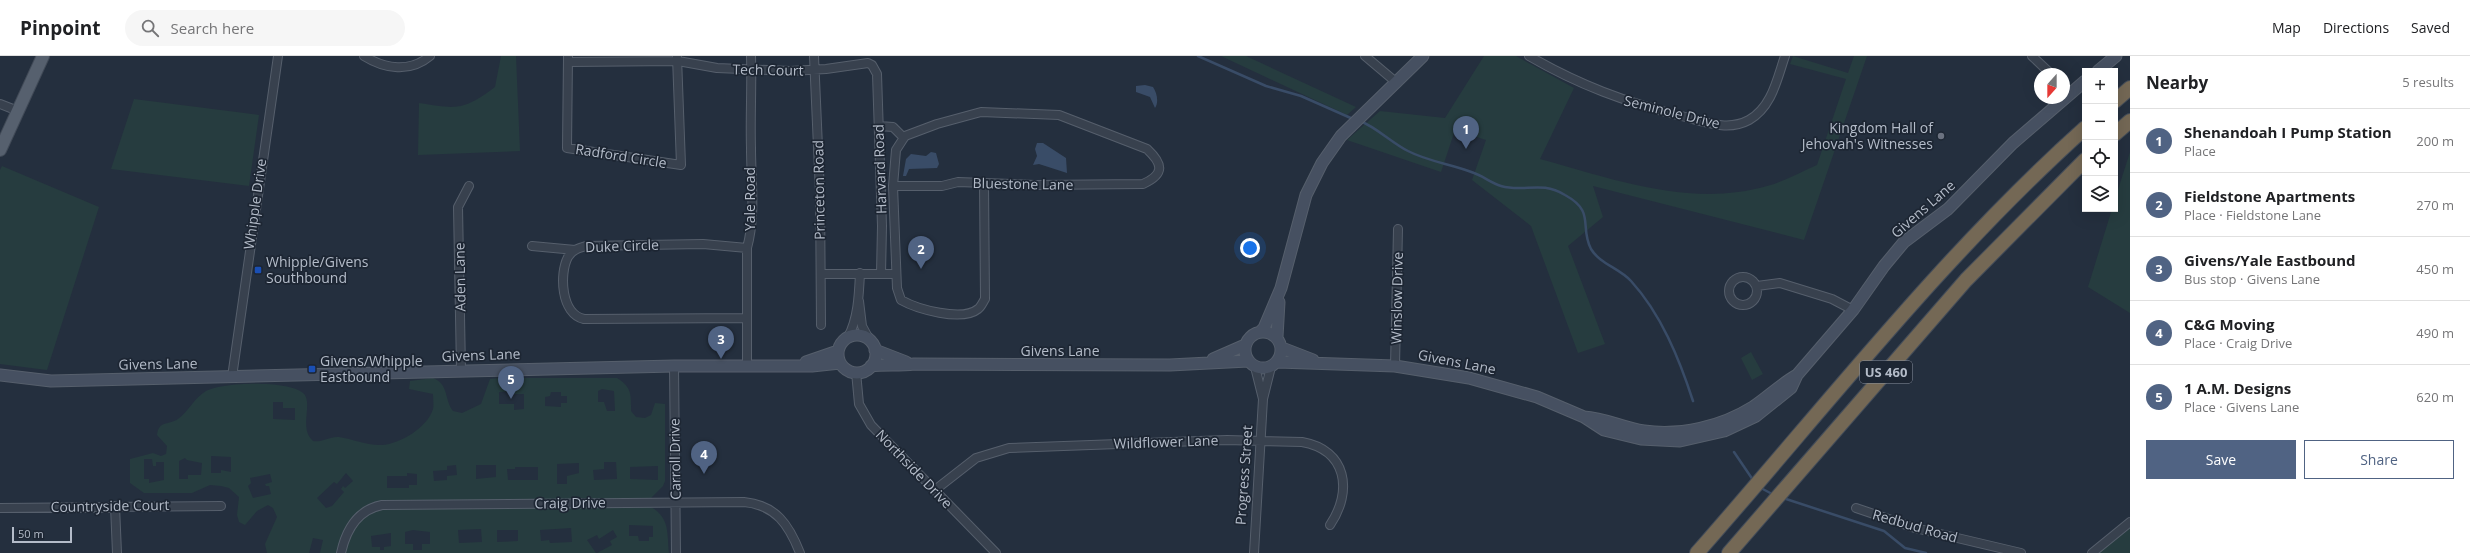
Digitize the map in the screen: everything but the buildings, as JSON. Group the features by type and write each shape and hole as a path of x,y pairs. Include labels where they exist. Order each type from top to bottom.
{"highway":[{"path":"2118,98 2130,88"},
{"path":"2118,131 2130,121"},
{"name":"US 460","path":"1697,553 1949,264 2030,179 2082,131"},
{"name":"US 460","path":"1729,553 1961,286 2082,163"}],"main road":[{"path":"0,150 43,56"}],"street":[{"name":"Whipple Drive","path":"232,377 278,56"},
{"path":"364,56 382,66 397,68 416,66 430,56"},
{"name":"Yale Road","path":"747,365 747,248 753,215 750,118 752,70 751,56"},
{"name":"Princeton Road","path":"814,56 820,193 821,325"},
{"path":"1365,56 1397,83"},
{"path":"1281,288 1277,337 1282,348 1274,364 1252,364 1246,345 1251,336 1260,332 1264,328 1281,288 1302,210 1312,181 1329,152 1347,130 1374,106 1423,56"},
{"name":"Seminole Drive","path":"1529,56 1580,84 1615,98 1726,126 1750,120 1765,107 1784,56"},
{"path":"2032,56 2045,68"},
{"path":"2102,68 2116,56"},
{"name":"Tech Court","path":"568,59 678,58 717,68 752,70 814,70 863,63 872,65"},
{"name":"Radford Circle","path":"568,59 567,148 681,166 678,58"},
{"name":"Harvard Road","path":"872,65 877,74 882,226 881,274"},
{"name":"Givens Lane","path":"2070,89 2082,83"},
{"path":"0,104 18,112"},
{"name":"Givens Lane","path":"1274,364 1319,363 1395,366 1452,374 1492,383 1545,400 1584,416 1595,426 1633,438 1671,441 1700,438 1728,430 1756,416 1791,388 1797,374 1853,310 1884,266 1904,242 1948,209 2053,104"},
{"name":"Bluestone Lane","path":"893,186 925,184 942,186 958,182 1088,185 1143,184 1153,179 1159,173 1159,165 1156,158 1147,149 1059,115 981,112 937,124 904,138"},
{"path":"879,126 893,127 904,138 896,150 893,186 896,274 897,288 901,300 911,306 953,314 978,309 985,299 984,183"},
{"name":"Aden Lane","path":"461,370 458,207 470,186"},
{"name":"Winslow Drive","path":"1395,366 1398,229"},
{"name":"Duke Circle","path":"747,248 721,245 676,244 586,246 575,250 566,262 565,302 572,313 580,318 622,320 747,318"},
{"path":"532,246 575,250"},
{"path":"859,301 852,330 848,337 840,345 838,351 840,363 846,369 856,372 871,366 875,356 875,350 862,326 859,301 860,273"},
{"path":"821,274 896,274"},
{"path":"1757,286 1780,283 1832,299 1853,310"},
{"path":"1260,332 1266,332 1277,337"},
{"path":"848,337 860,335 869,339"},
{"name":"Givens Lane","path":"1206,364 1246,345"},
{"name":"Givens Lane","path":"1282,348 1319,363"},
{"name":"Givens Lane","path":"875,350 889,357 914,364"},
{"name":"Givens Lane","path":"796,365 838,351"},
{"name":"Givens Lane","path":"0,376 51,381 461,370 747,365 812,366 840,363"},
{"name":"Givens Lane","path":"871,366 914,364 1008,366 1252,364"},
{"name":"Progress Street","path":"1252,364 1263,399"},
{"name":"Progress Street","path":"1254,553 1262,440 1263,399 1274,364"},
{"name":"Carroll Drive","path":"674,366 676,553"},
{"name":"Northside Drive","path":"856,372 859,404 871,425 996,553"},
{"name":"Wildflower Lane","path":"935,490 976,458 1009,448 1262,440 1314,444 1325,450 1334,459 1341,471 1343,491 1338,512 1330,526"},
{"name":"Craig Drive","path":"341,553 344,538 356,519 368,510 382,506 744,502 764,506 777,514 788,526 800,553"},
{"path":"115,506 118,553"},
{"name":"Countryside Court","path":"0,508 221,506"},
{"name":"Redbud Road","path":"1856,508 1915,528 2021,553"},
{"path":"2092,553 2130,522"}],"green space":[{"path":"501,56 516,56 520,151 418,155 419,103 451,107 467,104 484,95 495,87"},
{"path":"1221,56 1246,56 1356,107 1347,115"},
{"path":"1484,56 1516,56 1574,88 1540,159 1596,175 1652,188 1710,194 1738,192 1767,186 1817,165 1846,79 1790,64 1793,56 1848,73 1854,56 1867,56 1804,240 1593,186 1603,217 1568,246 1605,344 1578,353 1531,226 1472,180 1486,140 1455,130 1441,172 1347,140 1380,111 1445,118"},
{"path":"134,99 259,115 249,186 111,169"},
{"path":"2130,152 2130,313 2088,287 2111,212 2118,212 2118,190"},
{"path":"2,166 99,207 47,370 0,364 0,170"},
{"path":"1751,352 1763,374 1752,380 1741,358"},
{"path":"433,378 438,381 444,388 448,402 453,411 462,413 481,404 490,379 500,378 617,378 626,385 630,392 631,411 636,417 645,418 651,415 655,403 665,404 665,481 663,486 649,500 651,507 662,516 665,521 669,553 597,553 612,545 610,541 617,537 613,530 599,539 597,535 587,540 596,553 320,553 323,540 313,538 309,553 267,553 265,544 277,517 273,508 268,505 257,511 245,525 239,522 237,515 239,497 229,488 210,485 192,493 144,493 130,483 130,459 153,453 161,456 166,454 167,446 157,435 160,427 178,419 198,397 206,391 214,388 240,384 270,384 295,389 303,393 306,397 307,429 309,436 313,441 339,437 382,445 405,438 419,428 430,416 433,409 433,394 409,389 410,381","holes":["602,389 614,391 615,411 607,411 604,402 598,402 598,391","514,391 514,394 524,394 524,409 514,410 514,404 499,404 499,392","551,392 561,392 561,396 567,396 567,403 561,403 561,407 545,406 545,397 550,396","273,402 283,402 283,408 295,408 295,420 273,419","211,456 231,457 231,472 221,470 221,473 211,473","185,458 187,460 202,463 201,475 188,475 188,479 179,479 179,461","144,459 152,459 153,466 156,466 156,462 164,462 164,480 149,483 149,479 144,479","604,462 616,462 617,479 594,480 593,470 604,469","579,463 579,473 567,476 567,484 557,484 557,464","456,465 457,475 447,476 447,480 434,481 433,471 447,470 447,466","476,465 496,465 496,477 476,479","658,466 658,480 630,479 630,467","515,467 538,467 538,480 508,480 507,469 515,469","346,473 353,481 345,488 343,486 341,489 344,492 332,506 326,508 317,498 334,482 337,484","407,473 417,474 417,485 409,485 409,488 387,488 387,476 407,476","270,474 272,482 265,484 266,486 269,486 271,494 253,498 248,486 251,483 250,478","629,525 653,526 653,537 649,537 649,541 639,541 638,536 629,536","571,528 572,542 550,543 549,540 541,541 540,530","481,529 482,542 459,543 458,530","413,530 430,532 430,544 422,544 422,550 413,550 413,544 405,544 405,532","497,530 518,530 518,541 497,542","391,533 391,546 384,547 384,550 380,550 380,547 372,547 371,536"]},
{"path":"2130,528 2130,553 2098,553"}],"water":[{"path":"1145,85 1153,87 1156,92 1157,100 1155,108 1150,97 1136,92 1136,86"},
{"path":"1037,143 1043,143 1066,158 1067,173 1039,164 1033,165 1037,156 1035,149"},
{"path":"931,152 936,153 939,164 937,168 909,169 906,176 903,176 906,159 911,154 926,156"}],"waterway":[{"path":"1198,56 1266,86 1301,96 1353,119"},
{"path":"1360,121 1372,127 1402,148 1424,158 1466,170 1501,186 1510,188 1548,188 1575,201 1584,213 1586,233 1591,249 1599,258 1631,281 1642,294 1660,322 1682,369 1693,401"},
{"path":"1734,452 1753,480"},
{"path":"1759,487 1774,495"},
{"path":"1783,498 1884,531 1905,548 1926,553"}],"place":[{"name":"Kingdom Hall of Jehovah's Witnesses","path":"1941,136"},
{"name":"Shenandoah I Pump Station","path":"1466,149"},
{"name":"Fieldstone Apartments","path":"921,269"},
{"name":"Whipple/Givens Southbound","path":"258,270"},
{"name":"Givens/Yale Eastbound","path":"721,359"},
{"name":"Givens/Whipple Eastbound","path":"312,369"},
{"name":"1 A.M. Designs","path":"511,399"},
{"name":"C&G Moving","path":"704,474"}]}
